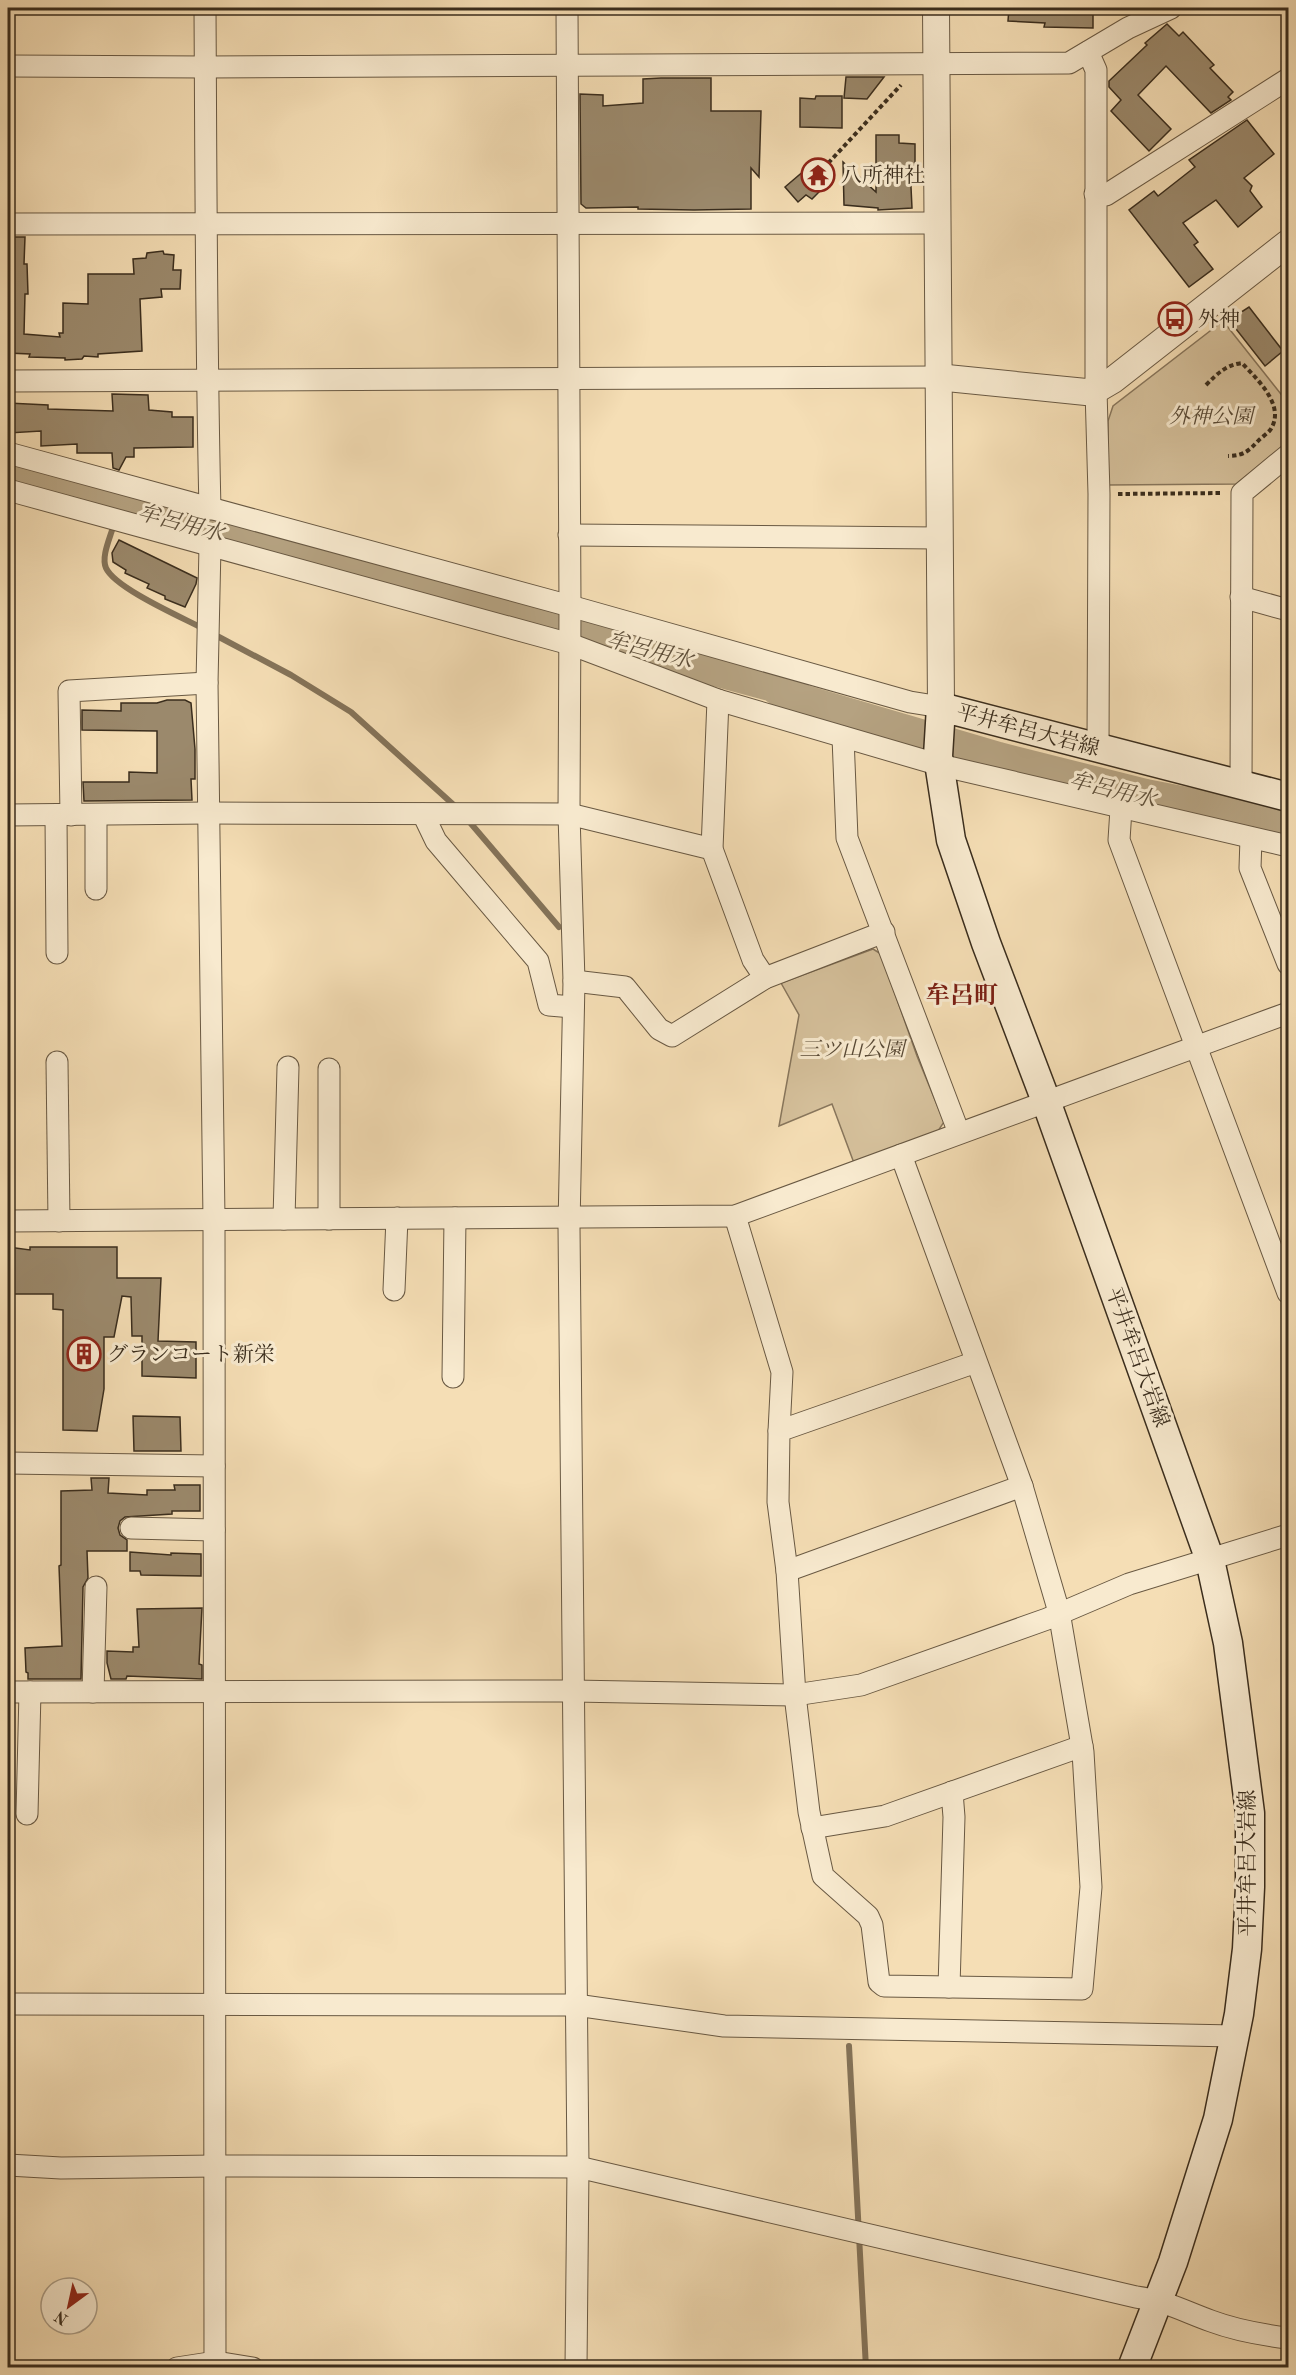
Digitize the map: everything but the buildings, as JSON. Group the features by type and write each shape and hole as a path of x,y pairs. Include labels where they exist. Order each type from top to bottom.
{"main road":[{"name":"平井牟呂大岩線","path":"1132,2367 1159,2300 1198,2187 1218,2119 1235,2036 1247,1949 1250,1813 1228,1643 1210,1560 1046,1101 986,943 951,840 940,760 940,714 1098,748 1288,798"}],"street":[{"path":"205,8 210,509"},
{"path":"567,8 569,814 574,981 569,1217 578,2167 576,2367"},
{"path":"8,453 35,480 210,546 910,702 940,714 936,8"},
{"path":"8,66 1069,63 1128,28 1171,8"},
{"path":"1088,52 1096,70 1098,748"},
{"path":"1095,194 1106,195 1288,79"},
{"path":"8,224 938,223"},
{"path":"8,381 207,382 938,377 1086,392 1096,390 1113,380 1288,243"},
{"path":"1240,786 1242,493 1288,455"},
{"path":"8,490 35,480 210,509 570,626 718,700 843,737 1121,808 1288,846"},
{"path":"569,535 939,538"},
{"path":"210,546 207,683 214,1220 215,2365"},
{"path":"1241,597 1288,610"},
{"path":"57,953 69,691 207,683"},
{"path":"718,700 712,849 753,960 765,978"},
{"path":"843,737 847,838 959,1133"},
{"path":"1121,808 1119,840 1288,1293"},
{"path":"423,814 436,841 538,961 549,1005 573,1007"},
{"path":"8,815 569,814 712,849"},
{"path":"96,815 96,889"},
{"path":"1251,838 1250,868 1288,964"},
{"path":"574,981 625,987 659,1029 672,1036 765,978 884,932"},
{"path":"8,1221 735,1215 1288,1013"},
{"path":"57,1062 59,1221"},
{"path":"284,1219 288,1067"},
{"path":"328,1219 329,1069"},
{"path":"735,1215 782,1372 778,1502 787,1571 795,1695 812,1828 823,1876 868,1916 873,1925 879,1982 884,1986 1082,1989 1091,1887 1082,1746 1059,1612 1022,1486 902,1155"},
{"path":"394,1290 397,1218"},
{"path":"453,1377 455,1218"},
{"path":"779,1431 976,1362"},
{"path":"8,1463 214,1466"},
{"path":"787,1571 1022,1486"},
{"path":"131,1528 214,1530"},
{"path":"8,1692 573,1691 795,1695 861,1685 1047,1619 1129,1584 1288,1534"},
{"path":"93,1692 96,1587"},
{"path":"27,1814 30,1692"},
{"path":"812,1828 885,1816 1082,1746"},
{"path":"949,1987 954,1817 952,1792"},
{"path":"8,2004 576,2005 724,2026 1235,2036"},
{"path":"8,2165 61,2168 578,2167 1136,2297 1159,2300 1212,2322 1288,2338"},
{"path":"177,2367 215,2365 253,2367"}],"path":[{"path":"818,174 908,78"},
{"path":"1206,385 1231,364 1242,363 1272,400 1276,413 1272,427 1248,452 1238,456 1228,456"},
{"path":"1099,494 1242,493"}],"green space":[{"name":"外神公園","path":"1223,321 1288,403 1288,442 1236,484 1108,485 1108,421 1113,406"},
{"name":"三ツ山公園","path":"873,949 881,954 917,1056 944,1122 938,1131 854,1163 832,1104 779,1126 799,1015 781,983"}],"waterway":[{"name":"牟呂用水","path":"8,475 774,683 801,703 998,761 1145,798 1288,826"},
{"path":"113,527 105,558 106,568 112,576 135,593 202,628"},
{"path":"219,637 291,675 351,712 456,807"},
{"path":"467,819 559,927"},
{"path":"849,2046 866,2368"}],"place":[{"name":"八所神社","path":"818,175"},
{"name":"外神","path":"1175,319"},
{"name":"グランコート新栄","path":"84,1354"}],"district":[{"name":"牟呂町","path":"962,995"}]}
